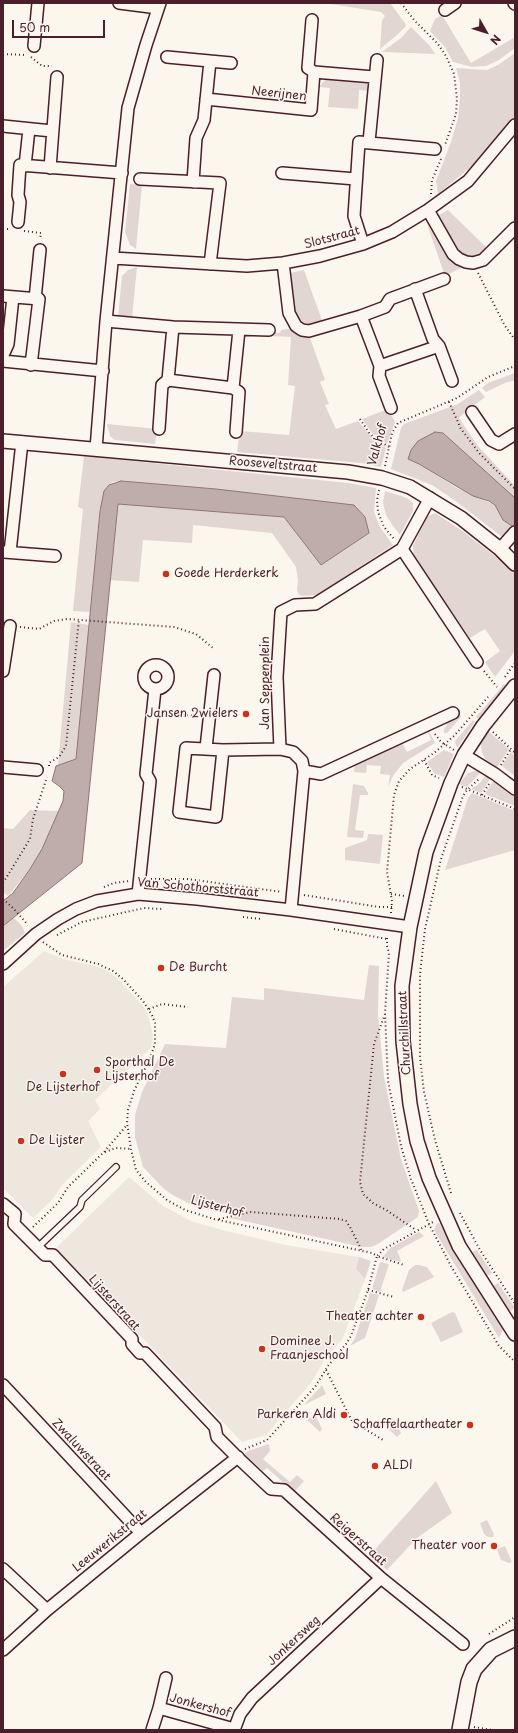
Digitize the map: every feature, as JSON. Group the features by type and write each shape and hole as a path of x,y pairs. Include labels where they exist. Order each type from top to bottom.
{"main road":[{"path":"469,1729 469,1682 474,1669 491,1650 515,1638"}],"street":[{"path":"34,46 38,3"},
{"path":"96,449 106,321 128,108 159,5 118,3"},
{"path":"445,10 455,3"},
{"name":"Neerijnen","path":"206,99 311,110 314,72 308,68 312,20"},
{"path":"167,57 231,63"},
{"path":"369,142 374,77 377,60"},
{"path":"193,182 196,138 204,120 210,61"},
{"path":"314,72 374,77"},
{"path":"50,168 57,77"},
{"name":"Slotstraat","path":"113,258 247,266 283,263 320,256 363,244 392,232 431,208 468,181 515,125"},
{"path":"3,126 52,131"},
{"path":"25,166 29,129"},
{"path":"363,244 354,216 359,142 369,142 440,152"},
{"path":"18,222 20,202 18,194 20,165 122,173"},
{"path":"282,173 356,179"},
{"path":"140,179 220,183 210,264"},
{"path":"431,208 453,254 459,259 473,263 483,260 515,229"},
{"path":"35,299 40,250"},
{"path":"283,263 289,313 296,326 302,330 309,331 317,330 385,307 390,298 444,279"},
{"path":"415,289 433,339 439,346 452,381"},
{"path":"3,355 8,344 8,296 39,299 31,365"},
{"name":"Valkhof","path":"361,316 380,366 378,376 391,408"},
{"path":"106,321 173,327 269,330"},
{"path":"159,429 162,385 168,380 173,327"},
{"path":"233,388 239,330"},
{"path":"380,366 439,346"},
{"path":"3,361 103,371"},
{"path":"168,380 233,388 240,392 236,432"},
{"path":"472,412 491,440 499,444 515,434"},
{"name":"Rooseveltstraat","path":"3,441 348,472 382,478 410,487 461,518 500,549 515,564"},
{"path":"22,442 8,515 7,552 55,556"},
{"name":"Jan Seppenplein","path":"280,749 277,677 281,612 295,605 315,604 402,549 430,498"},
{"path":"500,549 515,532"},
{"path":"402,549 477,662"},
{"path":"3,671 10,626"},
{"path":"206,748 214,674"},
{"name":"Churchillstraat","path":"515,686 483,726 464,755 451,782 426,852 410,927 402,994 403,1041 410,1104 417,1141 424,1164 445,1216 463,1253 515,1334"},
{"path":"138,894 150,781 146,774 155,689"},
{"path":"304,771 321,774 453,713"},
{"path":"223,750 216,817 179,812 186,748 223,750 280,749 293,752 302,761 304,771 291,910"},
{"path":"464,755 515,789"},
{"path":"3,767 42,771"},
{"name":"Van Schothorststraat","path":"3,964 36,934 76,909 97,901 138,894 291,910 410,927"},
{"name":"Lijsterstraat","path":"3,1204 15,1214 14,1224 45,1255 53,1255 132,1339 132,1344 140,1353 145,1353 215,1427 217,1437 238,1457"},
{"name":"Zwaluwstraat","path":"3,1385 141,1533"},
{"name":"Leeuwerikstraat","path":"3,1650 47,1610 141,1533 238,1457"},
{"name":"Reigerstraat","path":"238,1457 271,1488 284,1490 382,1578 463,1644"},
{"path":"3,1569 47,1610"},
{"name":"Jonkersweg","path":"234,1729 240,1714 252,1698 382,1578"},
{"name":"Jonkershof","path":"152,1730 166,1678"},
{"name":"Jonkershof","path":"158,1708 234,1729"}],"lane":[{"path":"38,1247 80,1207 82,1200 116,1167"}],"path":[{"path":"401,3 414,20 438,44 446,56 454,74 457,99 456,114 440,152 431,189 431,208"},
{"path":"3,54 29,55 42,66 52,66 57,77"},
{"path":"3,228 41,233 40,250"},
{"path":"473,263 505,326 515,340"},
{"name":"Valkhof","path":"402,549 384,527 378,512 377,500 392,433 398,423 449,402 488,377 515,366"},
{"path":"449,402 457,421 480,454 515,489"},
{"path":"360,419 370,434 389,447"},
{"path":"10,626 39,628 54,621 67,618 174,627 196,634 213,648"},
{"path":"3,883 30,838 42,771 59,757 66,746 79,619"},
{"path":"477,662 497,687"},
{"path":"416,1230 386,1210 373,1204 363,1194 360,1182 374,1044 385,1013 390,953 387,943 392,901 387,872 394,795 399,781 404,774 454,736 497,687 515,663"},
{"path":"152,712 210,717"},
{"path":"431,723 438,739 444,745 464,755"},
{"path":"424,760 432,774 515,809"},
{"path":"452,1196 435,1140 424,1092 420,1057 420,974 425,929 441,859 463,796 467,790 478,781 487,769"},
{"path":"3,899 14,909 30,928"},
{"name":"Lijsterhof","path":"43,943 62,955 98,964 112,970 123,979 149,1009 155,1023 155,1044 131,1098 127,1125 131,1150 138,1173 160,1194 184,1210 216,1219 372,1253 404,1265"},
{"path":"149,1009 162,1004 188,1006"},
{"path":"25,1235 58,1203 68,1187 104,1152 127,1125"},
{"path":"104,1152 116,1148 131,1150"},
{"path":"458,1210 480,1250 515,1304"},
{"path":"216,1219 251,1212 346,1221 362,1251"},
{"path":"238,1457 245,1449 267,1440 315,1387 351,1336 368,1290 377,1256 384,1249 416,1230 445,1216"},
{"path":"429,1224 451,1266 500,1346 515,1362"},
{"path":"368,1290 394,1297"},
{"path":"326,1370 352,1421 382,1440"},
{"path":"469,1729 475,1720"},
{"path":"469,1729 493,1730"}],"shaded area":[{"path":"324,3 390,3 406,26 380,49 382,20 385,16 381,12"},
{"path":"442,15 471,63 515,37 515,48 499,60 486,66 472,67 453,62 445,47 430,31 435,19"},
{"path":"411,27 430,46 435,54 382,52 401,38"},
{"path":"515,53 515,117 510,126 473,165 438,194 436,181 451,142 458,118 460,83 456,68 487,70 498,65"},
{"path":"330,78 365,81 367,83 369,91 359,90 358,109 328,107 330,88 319,87 324,81"},
{"path":"130,184 142,185 136,249 130,245 125,232"},
{"path":"448,210 488,249 483,253 472,257 465,256 461,253 437,216"},
{"path":"427,224 448,258 461,268 445,276"},
{"path":"137,267 132,318 118,317 122,276 128,270"},
{"path":"304,270 323,323 315,325 303,322 298,317 295,310 290,273"},
{"path":"289,329 300,336 310,338 325,380 320,382 329,404 325,405 336,429 358,421 370,435 386,448 381,467 361,463 237,452 240,431 289,435 295,386 288,385 291,337 271,336 271,332 280,333 281,330"},
{"path":"515,373 515,380 486,392 482,388 488,383"},
{"path":"479,390 485,397 459,418 478,446 515,486 515,498 495,480 419,464 457,488 495,505 503,519 515,528 515,547 457,502 432,485 391,469 401,428 404,424 458,404"},
{"path":"388,409 395,422 387,444 372,433 362,419"},
{"path":"107,424 157,429 155,444 115,440 110,436"},
{"path":"435,432 443,433 515,498 515,528 503,520 495,505 489,501 473,496 408,459 411,450 418,441"},
{"path":"84,456 348,483 376,488 374,512 380,527 393,545 317,595 302,596 299,595 297,590 298,581 296,567 272,533 193,525 192,543 143,540 139,582 110,580 118,503 284,517 321,565 369,533 216,489 121,481 113,482 109,485 100,511 90,612 73,611 83,509 78,507"},
{"path":"121,481 216,489 354,505 365,517 369,533 321,565 284,517 118,504 82,863 3,926 3,901 13,893 42,849 63,801 64,791 52,781 56,766 76,759 100,511 104,491 109,485"},
{"path":"385,491 407,498 413,503 413,511 400,535 386,515 383,503"},
{"path":"435,513 464,532 515,572 515,651 495,677 485,662 500,651 485,629 470,638 414,557 413,546 427,517"},
{"path":"71,622 89,625 76,759 58,765"},
{"path":"504,684 506,687 478,719 476,717"},
{"path":"459,713 461,717 447,733 444,733 444,729 447,725 445,722"},
{"path":"473,720 475,722 458,747 456,746 455,741"},
{"path":"429,731 435,743 403,763 393,776 388,787 390,775 380,774 381,766 367,765 366,773 354,772 355,763 402,742 407,752 431,740"},
{"path":"488,731 509,749 497,767 487,761 482,753 481,744"},
{"path":"444,750 454,754 444,777 434,773 427,762"},
{"path":"511,752 515,756 515,776 502,766"},
{"path":"474,771 481,772 467,787 459,784 467,774"},
{"path":"485,776 491,777 481,793 471,789 480,783"},
{"path":"494,780 515,797 515,806 485,794"},
{"path":"353,784 364,786 368,793 368,795 360,795 355,830 364,831 363,838 347,837"},
{"path":"472,793 515,811 515,850 445,870 468,798"},
{"path":"30,810 59,811 42,849 30,869 8,896 3,892 3,828 13,829"},
{"path":"368,834 383,835 380,864 345,860 345,848 367,840"},
{"path":"14,918 22,926 25,933 3,951 3,926"},
{"name":"De Lijsterhof","path":"44,951 63,959 99,967 111,973 143,1006 148,1014 153,1036 151,1048 95,1100 100,1109 88,1121 101,1147 63,1184 52,1200 33,1218 3,1188 3,987"},
{"path":"369,965 379,966 378,1014 384,1077 401,1159 419,1211 418,1217 378,1244 371,1247 362,1247 230,1218 243,1215 197,1207 174,1196 163,1188 143,1167 135,1137 135,1115 142,1092 165,1044 226,1048 232,997 264,1000 264,988 364,1000"},
{"path":"129,1177 163,1206 191,1221 286,1245 359,1257 356,1269 365,1279 342,1340 326,1357 311,1383 266,1435 242,1442 56,1248"},
{"path":"437,1223 439,1223 466,1271 501,1323 503,1330 499,1338 434,1230"},
{"path":"419,1232 424,1236 397,1251 401,1260 400,1262 383,1257 389,1249"},
{"path":"477,1250 492,1273 485,1277 470,1253"},
{"path":"359,1257 371,1261 365,1279 356,1269"},
{"path":"380,1262 389,1264 380,1292 372,1289"},
{"path":"415,1265 427,1267 434,1277 403,1292 402,1290 409,1270"},
{"path":"498,1283 515,1308 508,1312 491,1288"},
{"path":"370,1293 379,1295 365,1338 350,1346 355,1338"},
{"path":"452,1312 455,1313 463,1332 441,1342 431,1323"},
{"path":"322,1385 326,1394 304,1405"},
{"path":"315,1414 322,1429 320,1432 307,1420"},
{"path":"394,1419 401,1433 397,1437 384,1424"},
{"path":"269,1444 270,1451 263,1459 290,1482 297,1475 304,1481 294,1492 267,1468 263,1471 244,1454 248,1451"},
{"path":"436,1481 452,1513 417,1538 387,1570 370,1555"},
{"path":"487,1520 494,1534 493,1537 488,1537 484,1534 480,1523"},
{"path":"505,1546 512,1562 509,1563 501,1560 497,1549"}],"place":[{"name":"Goede Herderkerk","path":"166,574"},
{"name":"Jansen 2wielers","path":"246,714"},
{"name":"De Burcht","path":"161,968"},
{"name":"Sporthal De Lijsterhof","path":"97,1070"},
{"name":"De Lijsterhof","path":"63,1074"},
{"name":"De Lijster","path":"21,1141"},
{"name":"Theater achter","path":"421,1317"},
{"name":"Dominee J. Fraanjeschool","path":"262,1349"},
{"name":"Parkeren Aldi","path":"344,1415"},
{"name":"Schaffelaartheater","path":"470,1425"},
{"name":"ALDI","path":"375,1466"},
{"name":"Theater voor","path":"494,1546"}]}
